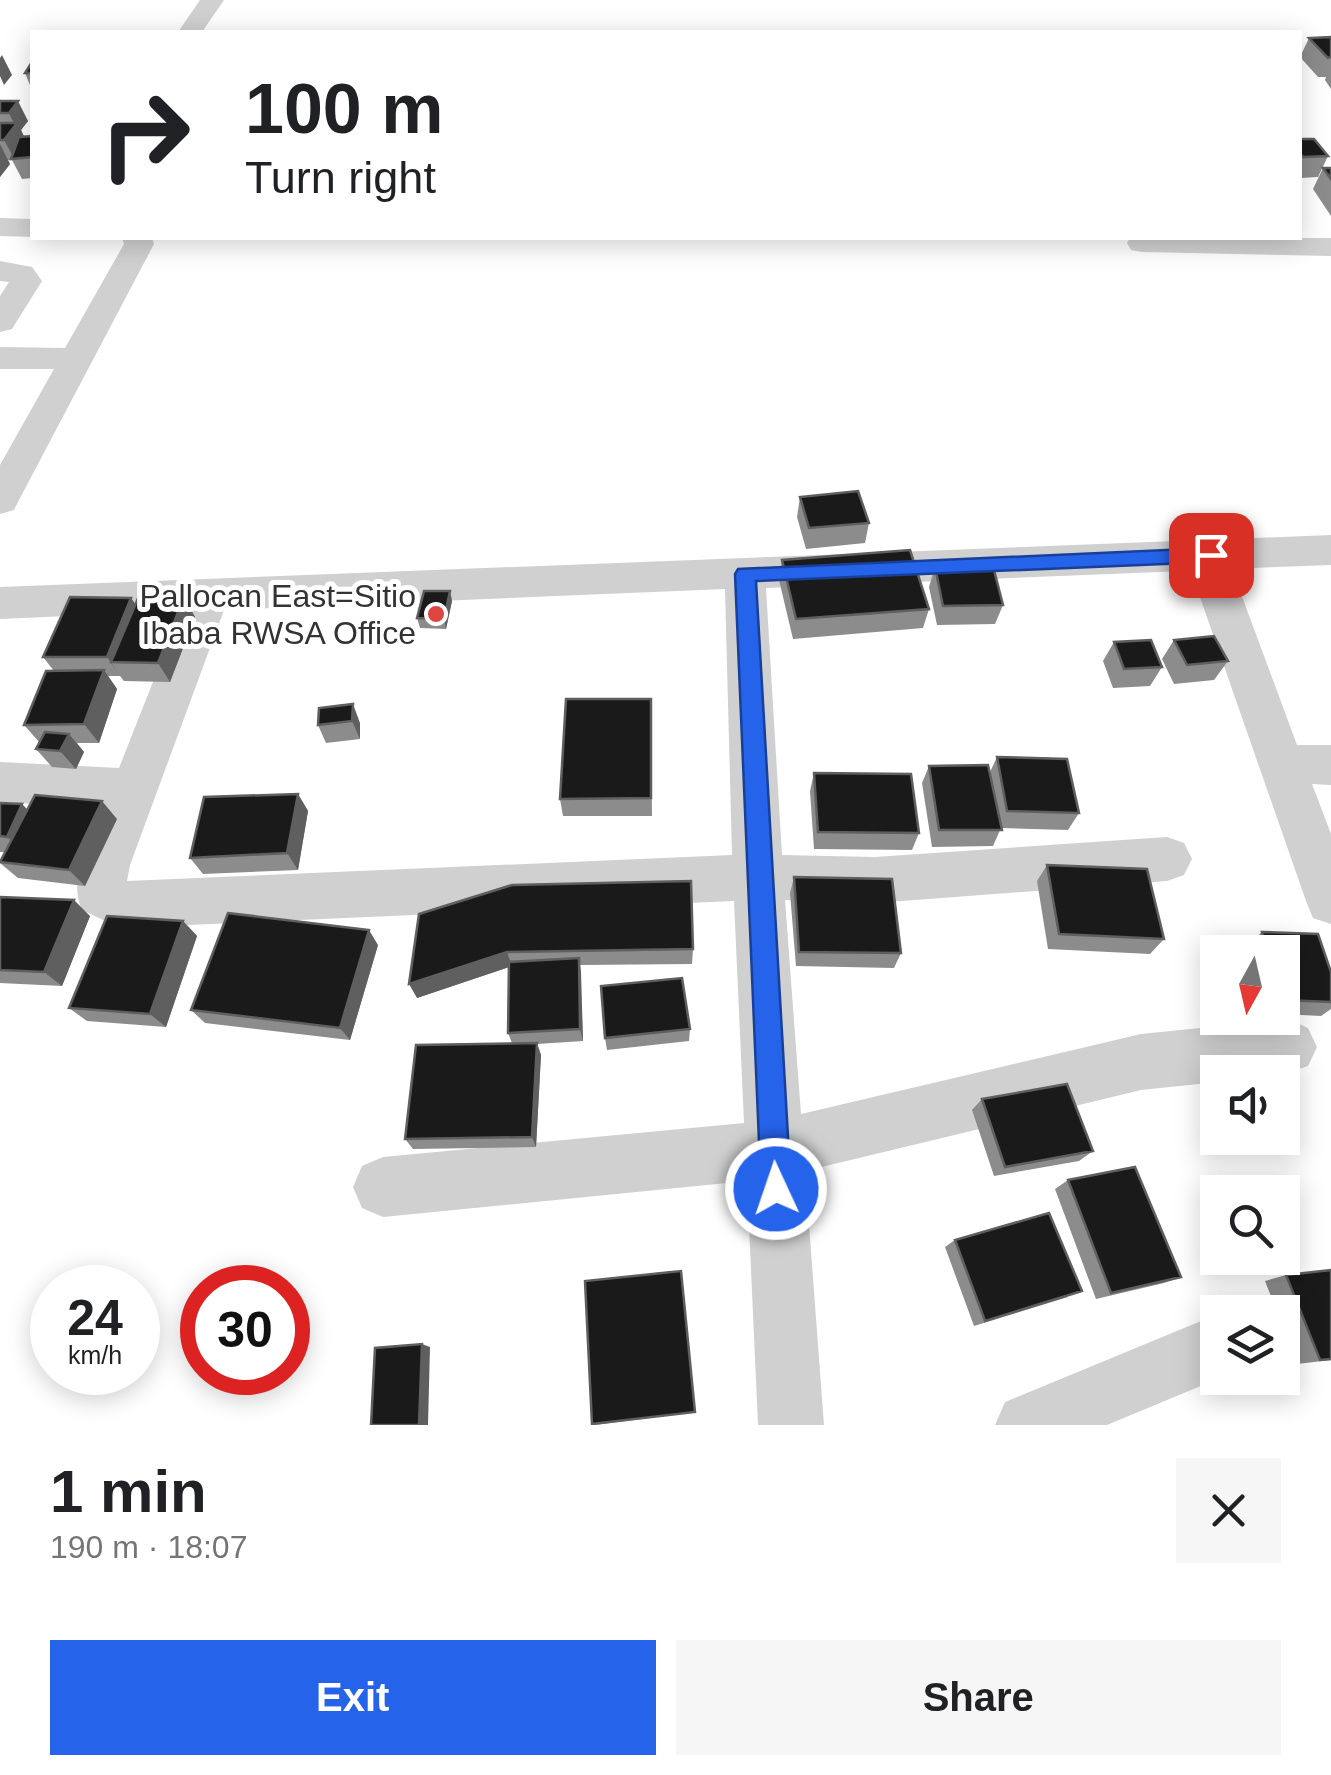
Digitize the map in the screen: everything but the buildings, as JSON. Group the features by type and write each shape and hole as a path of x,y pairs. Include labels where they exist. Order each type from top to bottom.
{"street":[{"path":"191,30 212,0"},
{"path":"0,226 30,228"},
{"path":"0,500 140,244 139,240"},
{"path":"1142,243 1331,247"},
{"path":"0,271 22,274 26,282 0,322"},
{"path":"0,358 77,359"},
{"path":"0,602 745,574 1330,571"},
{"path":"745,574 758,878 790,1425"},
{"path":"1216,583 1331,902"},
{"path":"208,597 106,865 100,894 120,904 758,878 875,880 1167,859"},
{"path":"1282,764 1331,765"},
{"path":"0,782 133,789"},
{"path":"384,1188 774,1149 1141,1062 1289,1047"},
{"path":"1028,1425 1200,1353"}],"place":[{"name":"Pallocan East=Sitio Ibaba RWSA Office","path":"436,614"}],"route":[{"path":"776,1189 745,574 1211,555"}]}
